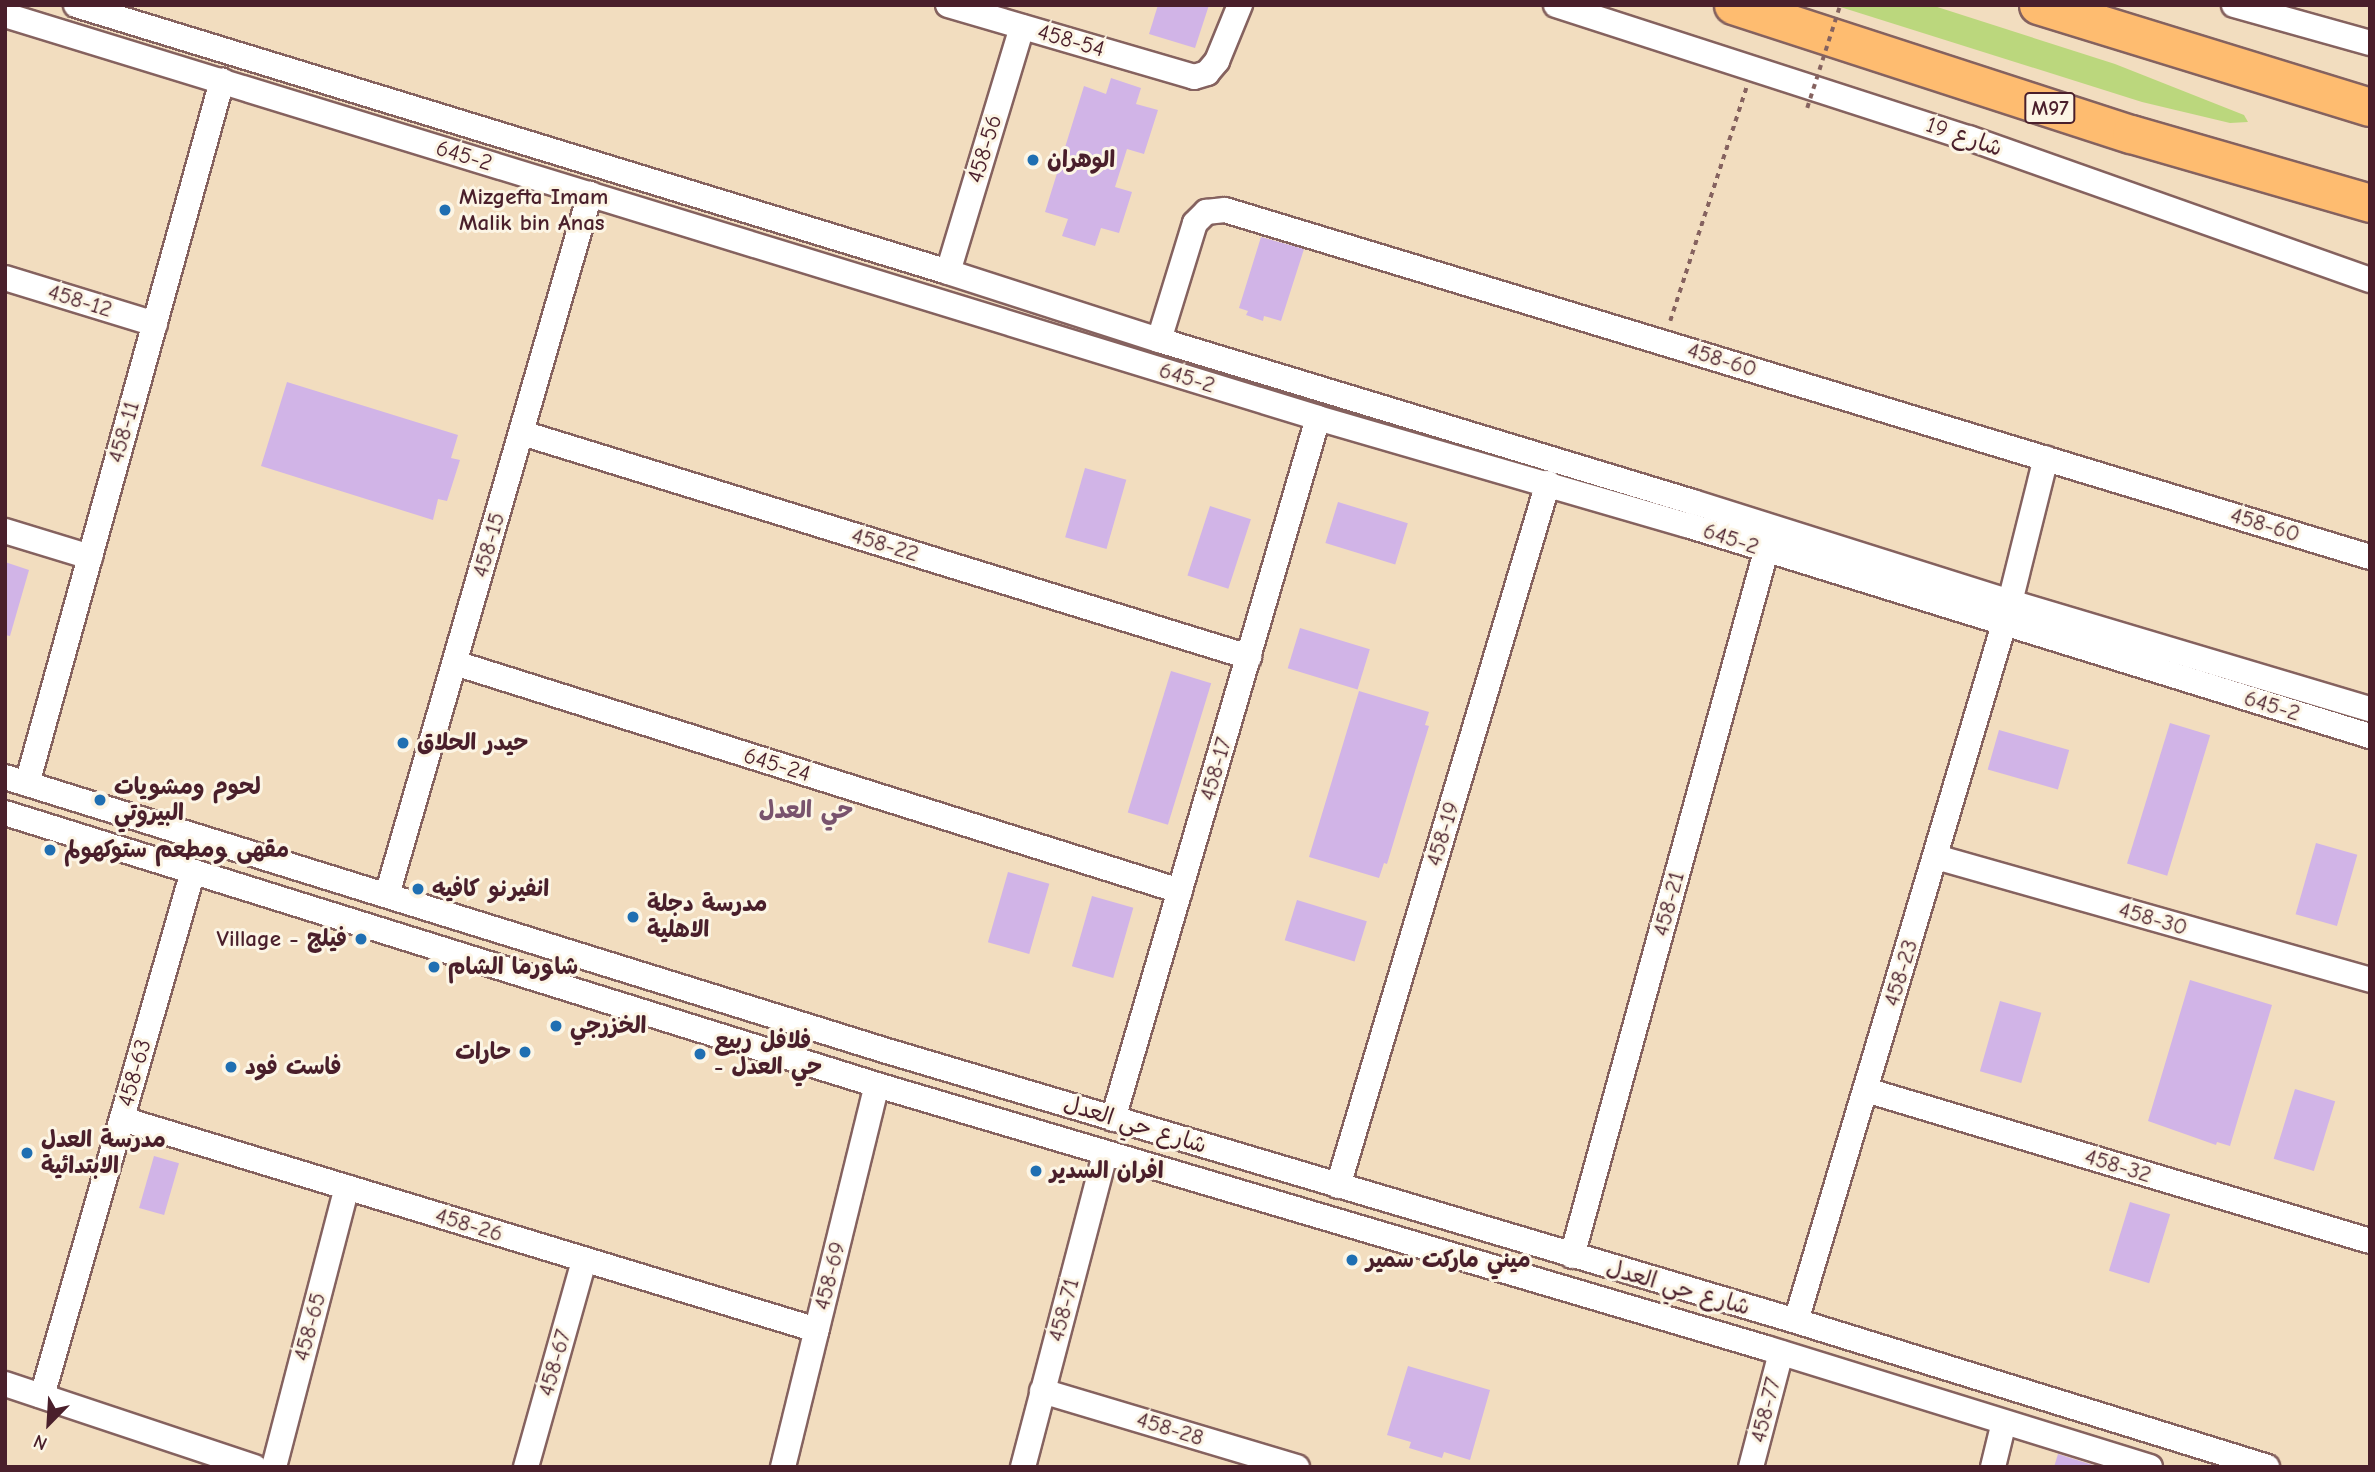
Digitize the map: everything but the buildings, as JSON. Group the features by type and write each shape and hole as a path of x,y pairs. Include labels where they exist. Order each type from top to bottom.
{"highway":[{"name":"M97","path":"1733,5 2131,134 2370,203"},
{"path":"2038,5 2370,107"},
{"path":"2131,134 2370,226"}],"street":[{"name":"645-2","path":"76,5 948,272 2007,613 2370,736"},
{"name":"458-54","path":"948,5 1194,77 1208,73 1217,61 1240,5"},
{"name":"شارع 19","path":"1556,5 1982,143 2370,280"},
{"path":"2234,5 2370,43"},
{"name":"645-2","path":"5,15 1318,418 1548,483 1690,513 1766,551 2370,709"},
{"name":"458-56","path":"948,272 1022,27"},
{"name":"458-11","path":"16,780 90,557 222,81"},
{"name":"458-15","path":"387,895 590,194"},
{"name":"458-60","path":"1159,340 1195,223 1206,212 1225,210 2370,556"},
{"name":"458-12","path":"5,278 155,324"},
{"name":"458-17","path":"1113,1119 1318,418"},
{"name":"458-22","path":"522,433 1249,657"},
{"name":"458-23","path":"1786,1319 1866,1090 2007,613 2046,458"},
{"name":"458-19","path":"1338,1186 1548,483"},
{"path":"5,531 90,557"},
{"name":"458-21","path":"1572,1256 1766,551"},
{"name":"645-24","path":"455,663 1180,891"},
{"name":"شارع حي العدل","path":"16,780 1113,1119 1786,1319 2267,1467"},
{"name":"شارع حي العدل","path":"5,813 877,1085 1774,1350 2150,1467"},
{"name":"458-30","path":"1936,857 2370,980"},
{"name":"458-63","path":"42,1396 193,871"},
{"path":"518,971 526,938"},
{"name":"458-69","path":"783,1467 877,1085"},
{"name":"458-32","path":"1866,1090 2370,1241"},
{"name":"458-26","path":"122,1119 817,1330"},
{"name":"458-71","path":"1023,1467 1105,1154"},
{"name":"458-65","path":"274,1467 347,1187"},
{"name":"458-67","path":"526,1467 584,1260"},
{"name":"458-77","path":"1751,1467 1774,1350 1786,1319"},
{"path":"5,1384 255,1467"},
{"name":"458-28","path":"1042,1391 1261,1462 1297,1467"},
{"path":"1993,1467 2004,1422"}],"path":[{"path":"1807,108 1840,5"},
{"path":"1663,343 1752,68"}],"green space":[{"path":"1834,5 1931,5 2115,64 2244,115 2248,122 2230,123 2142,102"}],"place":[{"name":"الوهران","path":"1033,160"},
{"name":"Mizgefta Imam Malik bin Anas","path":"445,210"},
{"name":"حيدر الحلاق","path":"403,743"},
{"name":"لحوم ومشويات البيروتي","path":"100,800"},
{"name":"مقهى ومطعم ستوكهولم","path":"50,850"},
{"name":"انفيرنو كافيه","path":"418,889"},
{"name":"مدرسة دجلة الاهلية","path":"633,917"},
{"name":"Village - فيلج","path":"361,939"},
{"name":"شاورما الشام","path":"434,967"},
{"name":"الخزرجي","path":"556,1026"},
{"name":"حارات","path":"525,1052"},
{"name":"فلافل ربيع - حي العدل","path":"700,1054"},
{"name":"فاست فود","path":"231,1067"},
{"name":"مدرسة العدل الابتدائية","path":"27,1153"},
{"name":"افران السدير","path":"1036,1171"},
{"name":"ميني ماركت سمير","path":"1352,1260"}],"district":[{"name":"حي العدل","path":"806,811"}]}
